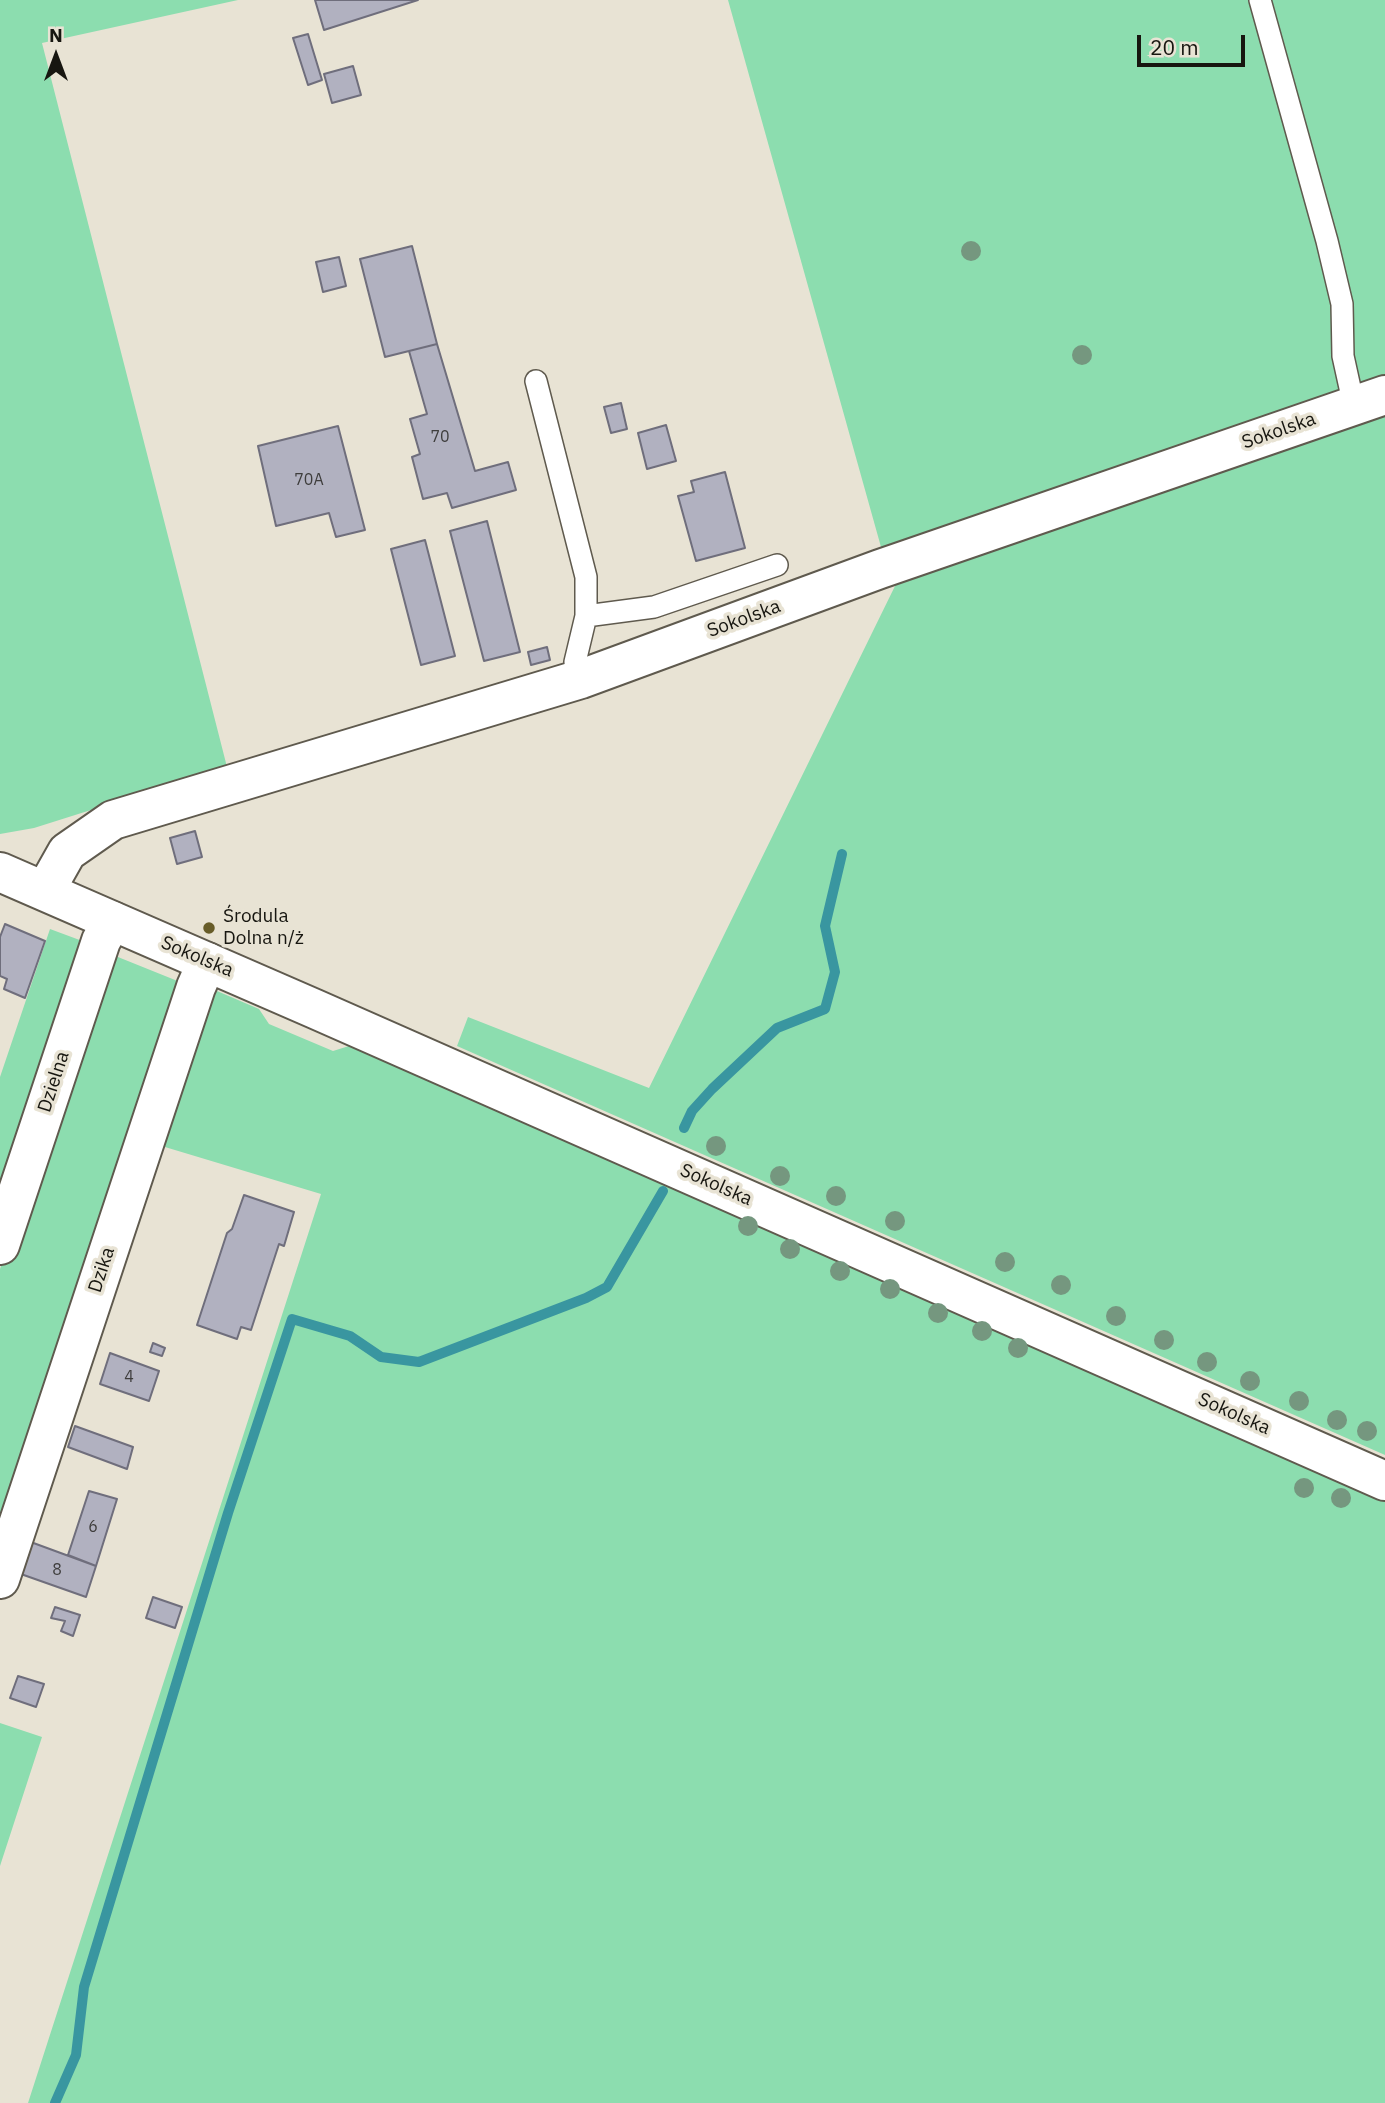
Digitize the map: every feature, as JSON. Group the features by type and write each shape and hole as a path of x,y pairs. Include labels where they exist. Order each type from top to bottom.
{"street":[{"name":"Sokolska","path":"45,891 67,852 113,820 581,679 880,569 1370,400"},
{"name":"Sokolska","path":"0,872 1385,1481"},
{"name":"Dzielna","path":"0,1245 101,941 111,921"},
{"name":"Dzika","path":"0,1579 196,987 207,962"}],"lane":[{"path":"1260,0 1342,304 1343,356 1370,400"},
{"path":"536,381 586,577 586,616 576,662 581,679"},
{"path":"586,616 654,607 777,565"}],"green space":[{"path":"0,0 238,0 42,43 227,767 34,828 0,834"},
{"path":"728,0 1385,0 1385,1455 457,1046 468,1017 649,1088 896,584 881,547"},
{"path":"50,929 85,942 0,1204 0,1077"},
{"path":"108,953 185,984 0,1550 0,1269"},
{"path":"217,991 259,1009 269,1024 333,1051 349,1046 990,1324 1385,1501 1385,2103 28,2103 321,1194 155,1144 200,999"},
{"path":"0,1723 42,1737 0,1866"}],"building":[{"path":"315,0 418,0 324,30"},
{"path":"308,34 322,80 308,85 293,38"},
{"path":"353,66 361,95 332,103 324,74"},
{"path":"412,246 437,344 385,357 360,259"},
{"path":"339,257 346,286 323,292 316,262"},
{"path":"437,344 475,471 508,462 516,490 452,508 447,493 423,499 412,457 420,454 410,419 427,414 409,351"},
{"path":"621,403 627,429 611,433 604,407"},
{"path":"666,425 676,461 647,469 638,433"},
{"path":"338,426 365,530 336,537 329,513 276,526 258,446"},
{"path":"725,472 745,548 696,561 678,496 694,492 691,481"},
{"path":"487,521 520,652 484,661 450,531"},
{"path":"425,540 455,656 421,665 391,549"},
{"path":"547,647 550,660 531,665 528,652"},
{"path":"195,831 202,857 177,864 170,838"},
{"path":"5,924 45,941 25,998 4,989 7,979 0,976 0,937"},
{"path":"244,1195 294,1212 284,1246 279,1244 251,1330 241,1327 237,1339 197,1325 227,1233 232,1229"},
{"path":"153,1343 165,1348 162,1356 150,1352"},
{"path":"110,1353 159,1371 149,1401 100,1384"},
{"path":"75,1426 133,1447 127,1469 68,1447"},
{"path":"89,1491 117,1499 96,1566 68,1555"},
{"path":"28,1541 96,1566 86,1597 18,1573"},
{"path":"153,1597 182,1607 175,1628 146,1618"},
{"path":"55,1607 80,1615 73,1636 61,1631 65,1621 51,1618"},
{"path":"18,1676 44,1684 36,1707 10,1698"}],"waterway":[{"path":"684,1128 692,1111 712,1089 777,1028 825,1009 835,972 825,926 842,854"},
{"path":"55,2103 76,2055 84,1987 228,1513 292,1319 350,1336 381,1357 419,1362 586,1298 607,1287 663,1191"}],"place":[{"name":"Środula Dolna n/ż","path":"209,928"}]}
